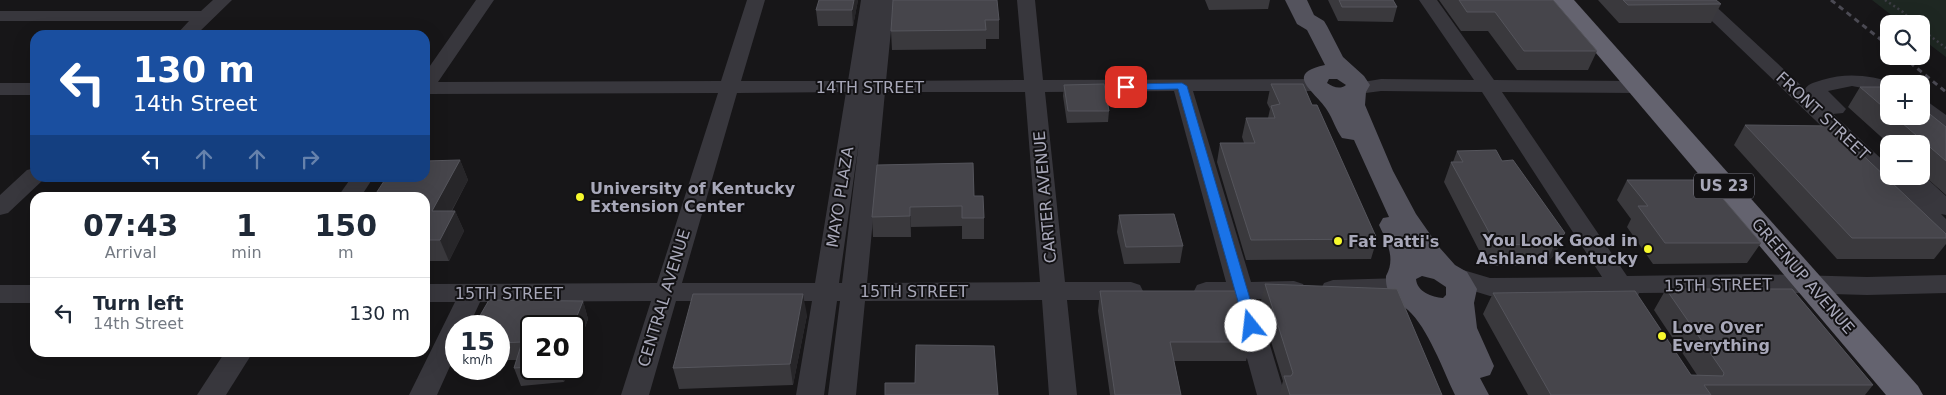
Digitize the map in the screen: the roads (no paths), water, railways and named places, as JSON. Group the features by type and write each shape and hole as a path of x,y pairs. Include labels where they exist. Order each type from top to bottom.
{"highway":[{"name":"GREENUP AVENUE","path":"1562,0 1906,395"}],"main road":[{"path":"1300,10 1300,25 1320,67 1320,84 1340,110 1405,253 1409,287 1439,329 1472,395"},
{"path":"1300,10 1316,26 1335,63 1358,84"},
{"path":"1320,84 1341,95 1358,84"},
{"path":"1358,84 1353,105 1386,182 1420,244 1462,287 1461,328 1491,395"},
{"path":"1409,287 1442,308 1452,307 1462,287"}],"street":[{"path":"190,30 223,0"},
{"path":"430,81 485,0"},
{"name":"CENTRAL AVENUE","path":"635,395 756,0"},
{"name":"MAYO PLAZA","path":"842,395 854,292 870,0"},
{"name":"MAYO PLAZA","path":"810,395 825,292 885,0"},
{"name":"CARTER AVENUE","path":"1026,0 1063,395"},
{"path":"1428,0 1488,85 1642,317"},
{"name":"FRONT STREET","path":"1699,0 1946,232"},
{"path":"0,16 205,16"},
{"path":"1880,85 1866,81 1840,79 1815,89 1880,148"},
{"name":"14TH STREET","path":"430,88 1035,87 1320,84"},
{"path":"1358,84 1638,87"},
{"path":"1182,86 1271,395"},
{"path":"0,89 30,89"},
{"path":"1930,113 1946,125"},
{"path":"0,208 30,180"},
{"path":"1921,185 1946,208"},
{"name":"15TH STREET","path":"1462,287 1946,284"},
{"path":"1183,291 1409,287"},
{"name":"15TH STREET","path":"430,293 1154,291"},
{"path":"423,395 472,293"},
{"path":"0,294 30,294"},
{"path":"210,395 237,357"}],"railway":[{"path":"1831,0 1880,39"},
{"path":"1913,65 1946,92"}],"place":[{"name":"University of Kentucky Extension Center","path":"580,197"},
{"name":"Fat Patti's","path":"1338,241"},
{"name":"You Look Good in Ashland Kentucky","path":"1648,249"},
{"name":"Love Over Everything","path":"1662,336"}]}
